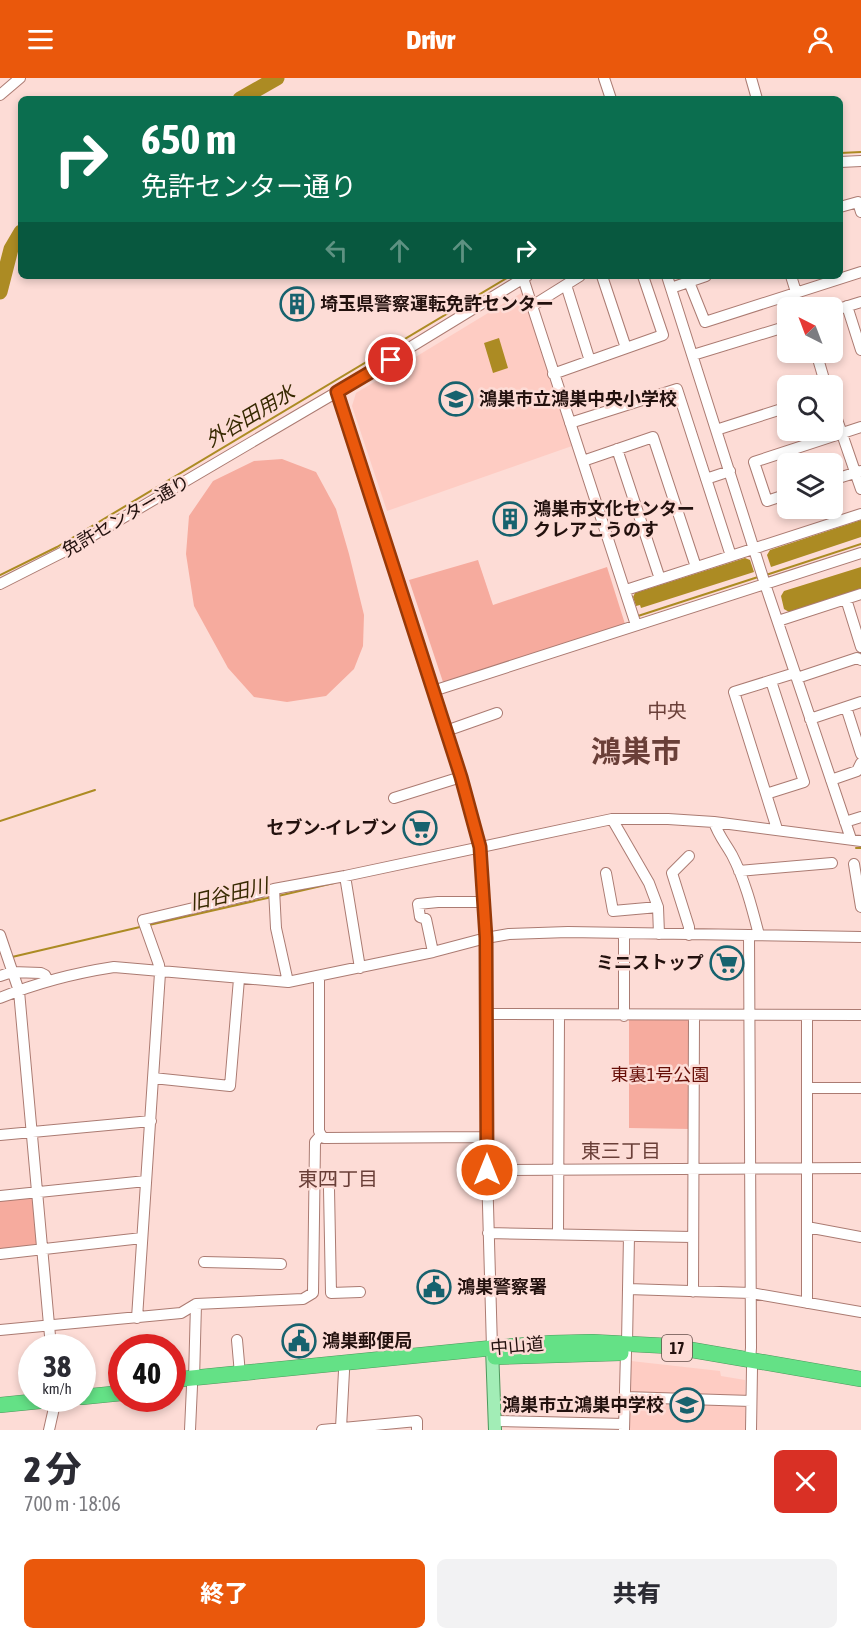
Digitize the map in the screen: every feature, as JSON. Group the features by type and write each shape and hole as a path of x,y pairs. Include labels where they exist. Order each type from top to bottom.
{"highway":[{"name":"中山道","path":"186,1381 344,1371 492,1353 551,1343 627,1348 861,1379"},
{"name":"中山道","path":"186,1384 240,1374 492,1353"},
{"name":"中山道","path":"751,1364 861,1388"},
{"path":"0,1395 18,1393"},
{"path":"0,1405 18,1403"}],"main road":[{"path":"492,1353 495,1425"}],"street":[{"path":"0,95 20,78"},
{"path":"604,78 610,96"},
{"path":"751,78 756,96"},
{"path":"843,162 861,161"},
{"path":"843,206 858,202 861,212"},
{"path":"843,276 861,272"},
{"name":"免許センター通り","path":"0,584 58,556 337,392 522,279"},
{"path":"525,279 553,374 636,625"},
{"path":"532,306 575,279"},
{"path":"603,279 626,348"},
{"path":"553,374 663,335 644,279"},
{"path":"668,279 765,584 845,822 856,840"},
{"path":"670,288 698,279"},
{"path":"792,279 797,297"},
{"path":"689,282 705,322 834,279"},
{"path":"566,285 590,361"},
{"path":"843,307 861,302"},
{"path":"847,306 861,350"},
{"path":"693,355 777,329"},
{"path":"570,423 677,388 731,556"},
{"path":"337,392 461,777 480,847 486,938 486,1137 492,1353"},
{"path":"716,430 777,411"},
{"path":"843,432 861,427"},
{"path":"843,437 858,471 861,489"},
{"path":"583,461 652,438 696,567"},
{"path":"781,453 817,441"},
{"path":"617,449 660,579"},
{"path":"777,454 754,462 767,501 777,498"},
{"path":"706,479 730,471"},
{"path":"843,476 858,471"},
{"path":"626,590 861,514"},
{"path":"433,691 861,553"},
{"path":"778,621 861,594"},
{"path":"846,598 861,647"},
{"path":"777,829 734,692 857,658 861,660"},
{"path":"766,794 804,782 771,681"},
{"path":"810,718 861,702"},
{"path":"846,707 861,754"},
{"path":"446,731 497,714"},
{"path":"831,780 857,771 861,763"},
{"path":"394,798 461,777"},
{"path":"845,822 861,817"},
{"path":"612,819 649,883 658,907 659,934"},
{"path":"137,1318 160,973 143,920 274,889 612,819 714,822 856,840"},
{"path":"714,822 717,833 732,855 751,904 754,935 750,1015 751,1430"},
{"path":"689,856 672,873 689,927 689,935"},
{"path":"739,871 832,862"},
{"path":"854,864 861,906"},
{"path":"606,873 613,911 658,907"},
{"path":"345,876 360,968"},
{"path":"274,889 276,928 288,982"},
{"path":"433,952 426,919 420,916 417,904 484,902"},
{"path":"0,998 48,981 91,970 114,967 160,973 288,982 509,934 568,932 861,937"},
{"path":"624,933 624,1016"},
{"path":"0,935 19,991 50,1334"},
{"path":"0,976 12,972 41,973 48,981"},
{"path":"319,976 319,1131 324,1138 486,1137"},
{"path":"153,1078 230,1086 239,979"},
{"path":"486,1014 861,1015"},
{"path":"558,1234 559,1015"},
{"path":"807,1015 807,1303"},
{"path":"693,1292 694,1016"},
{"path":"807,1088 861,1088"},
{"path":"0,1135 151,1121"},
{"path":"0,1330 181,1313 196,1304 303,1299 313,1293 315,1142 321,1135"},
{"path":"487,1170 861,1168"},
{"path":"0,1196 146,1181"},
{"path":"328,1189 331,1293 360,1292"},
{"path":"314,1221 329,1221"},
{"path":"807,1227 861,1237"},
{"path":"488,1233 692,1237"},
{"path":"495,1425 624,1427 629,1236"},
{"path":"0,1254 142,1239"},
{"path":"204,1262 281,1264"},
{"path":"628,1289 751,1293 861,1312"},
{"path":"190,1430 196,1304"},
{"path":"237,1340 240,1374"},
{"path":"341,1428 344,1371"},
{"path":"625,1397 751,1401"},
{"path":"49,1430 57,1412"},
{"path":"322,1430 417,1421 417,1430"}],"shaded area":[{"name":"鴻巣市立鴻巣中央小学校","path":"523,292 572,446 387,511 352,406 356,393"},
{"path":"499,338 508,368 493,373 484,343"},
{"path":"861,520 861,537 771,567 767,555 770,550"},
{"path":"745,558 750,560 754,572 641,608 640,605 636,606 633,597 635,593"},
{"path":"861,567 861,589 789,612 784,609 781,596 784,591"},
{"name":"鴻巣市立鴻巣中学校","path":"631,1361 720,1371 721,1376 745,1380 745,1430 629,1430"}],"green space":[{"path":"282,459 316,472 336,509 364,615 363,646 354,669 326,696 287,702 254,697 228,668 194,606 186,554 189,516 213,481 254,461"},
{"path":"478,560 493,605 607,567 625,624 443,682 409,580"},
{"name":"東裏1号公園","path":"687,1018 690,1021 691,1129 629,1128 629,1019"},
{"path":"32,1197 35,1200 39,1246 0,1251 0,1201"}],"waterway":[{"path":"245,96 277,78"},
{"name":"外谷田用水","path":"843,153 861,152"},
{"path":"0,292 11,249 18,237"},
{"name":"外谷田用水","path":"0,575 57,547 505,279"},
{"path":"766,575 861,544"},
{"path":"638,616 758,577"},
{"path":"0,821 95,790"},
{"name":"旧谷田川","path":"856,848 861,848"},
{"name":"旧谷田川","path":"278,896 334,883"},
{"name":"旧谷田川","path":"149,925 272,897"},
{"name":"旧谷田川","path":"12,957 140,927"}],"place":[{"name":"埼玉県警察運転免許センター","path":"297,304"},
{"name":"鴻巣市立鴻巣中央小学校","path":"456,399"},
{"name":"鴻巣市文化センター クレアこうのす","path":"510,519"},
{"name":"セブン-イレブン","path":"420,828"},
{"name":"ミニストップ","path":"727,963"},
{"name":"鴻巣警察署","path":"434,1287"},
{"name":"鴻巣郵便局","path":"299,1341"},
{"name":"鴻巣市立鴻巣中学校","path":"687,1405"}],"district":[{"name":"中央","path":"667,711"},
{"name":"鴻巣市","path":"636,752"},
{"name":"東三丁目","path":"621,1151"},
{"name":"東四丁目","path":"338,1179"}],"route":[{"path":"391,360 337,392 461,777 480,847 486,938 487,1170"}]}
